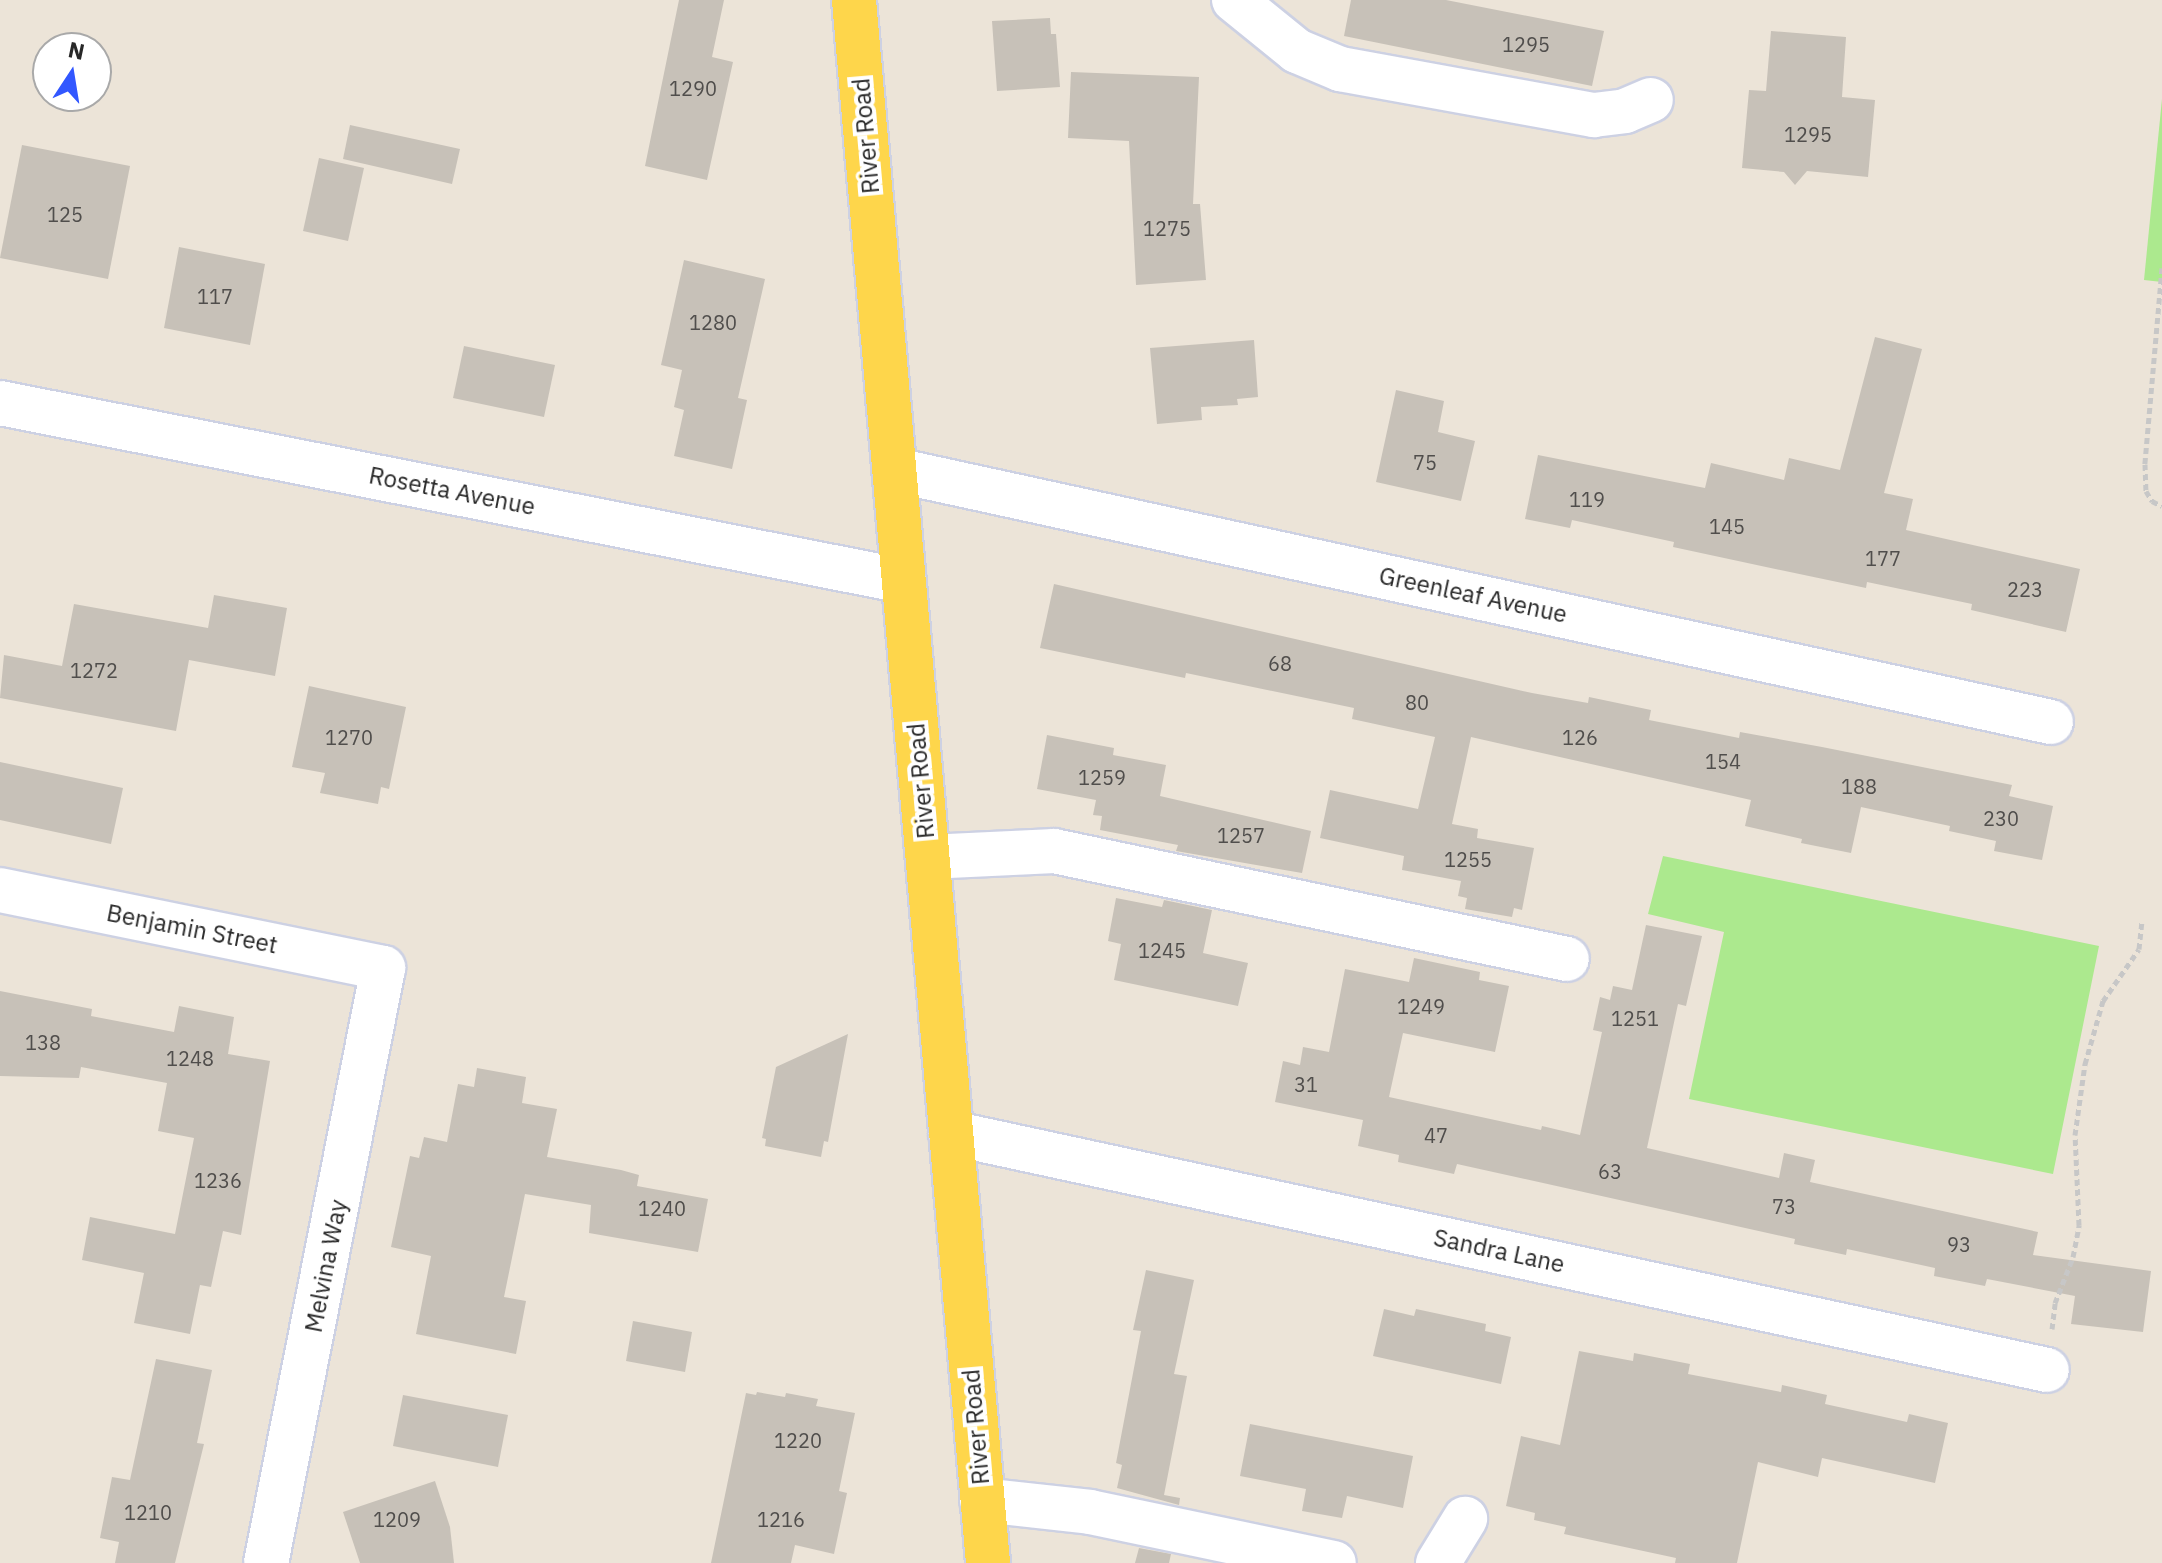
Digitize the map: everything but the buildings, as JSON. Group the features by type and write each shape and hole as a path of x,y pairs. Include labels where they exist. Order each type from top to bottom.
{"main road":[{"name":"River Road","path":"854,0 988,1563"}],"street":[{"path":"1234,0 1297,51 1340,69 1594,115 1625,111 1651,100"},
{"name":"Rosetta Avenue","path":"0,403 904,581"},
{"name":"Greenleaf Avenue","path":"895,470 2051,722"},
{"path":"928,857 1054,851 1567,959"},
{"name":"Benjamin Street","path":"0,890 383,968"},
{"name":"Melvina Way","path":"266,1563 383,968"},
{"name":"Sandra Lane","path":"951,1133 2047,1370"},
{"path":"982,1500 1090,1512 1334,1563"},
{"path":"1438,1563 1465,1519"}],"path":[{"path":"2162,268 2145,464 2146,491 2152,501 2162,506"},
{"path":"2047,1370 2055,1303 2073,1257 2079,1225 2075,1135 2085,1064 2103,1001 2139,949 2142,920"}],"green space":[{"path":"2162,99 2162,282 2144,280"},
{"path":"1663,856 2099,946 2053,1174 1689,1099 1724,932 1648,914"}]}
